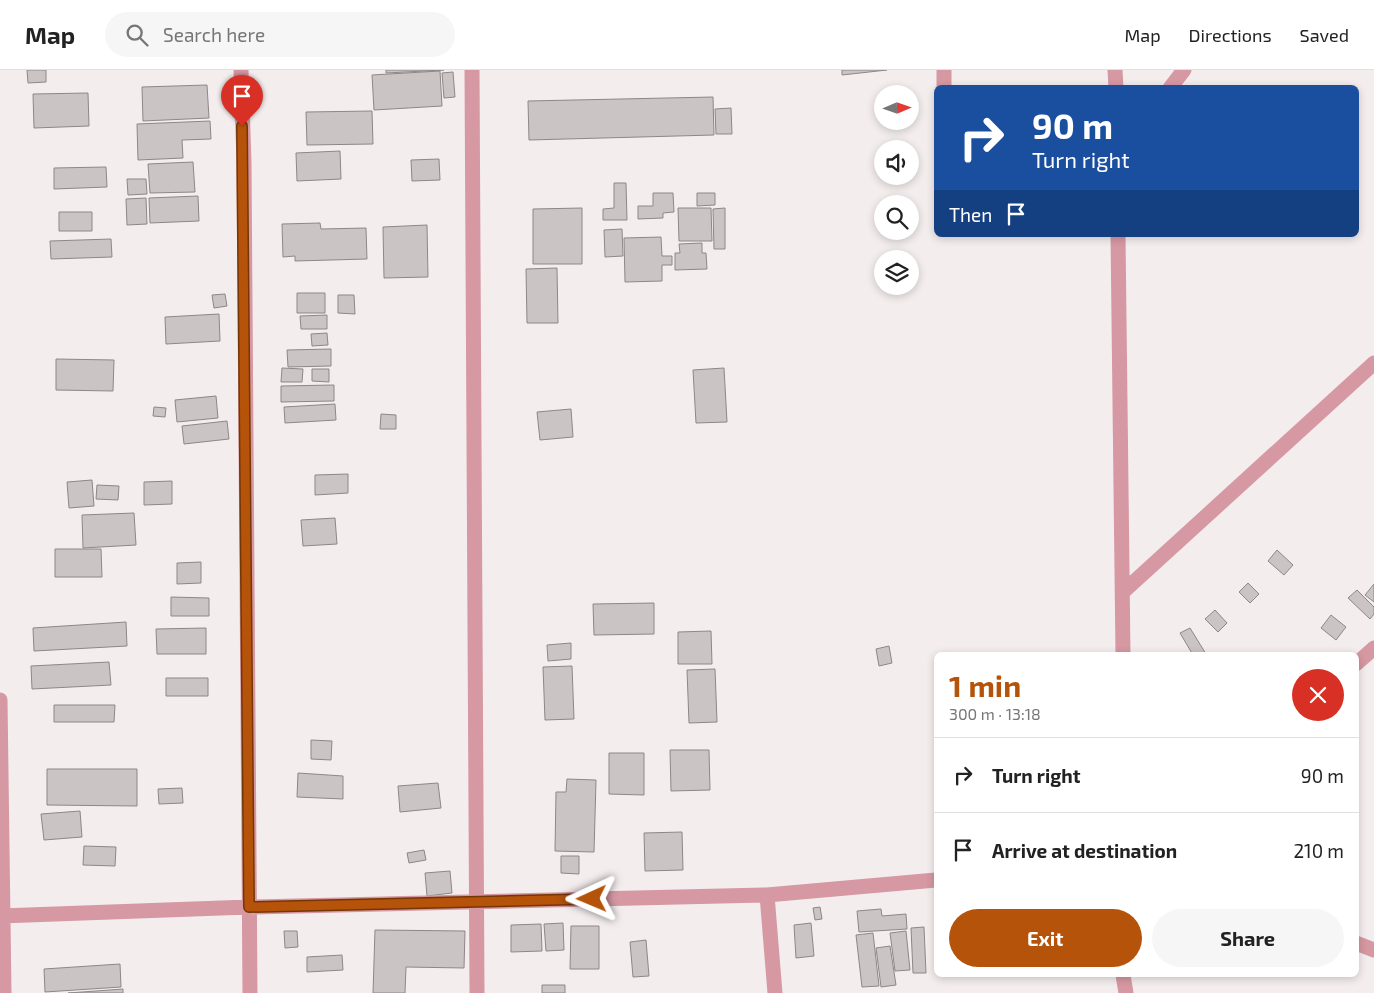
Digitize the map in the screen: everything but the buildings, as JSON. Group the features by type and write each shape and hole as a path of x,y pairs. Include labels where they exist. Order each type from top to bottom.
{"street":[{"path":"241,70 244,173 250,993"},
{"path":"472,70 477,993"},
{"path":"944,70 944,85"},
{"path":"1115,70 1116,85"},
{"path":"1172,85 1184,70"},
{"path":"1118,237 1124,591 1123,652"},
{"path":"1124,591 1374,363"},
{"path":"1359,661 1374,648"},
{"path":"0,700 4,993"},
{"path":"2,916 249,907 767,895 934,880"},
{"path":"767,895 775,993"},
{"path":"1359,945 1374,950"},
{"path":"1123,977 1126,993"}],"route":[{"path":"242,126 244,163 249,907 592,899"}]}
